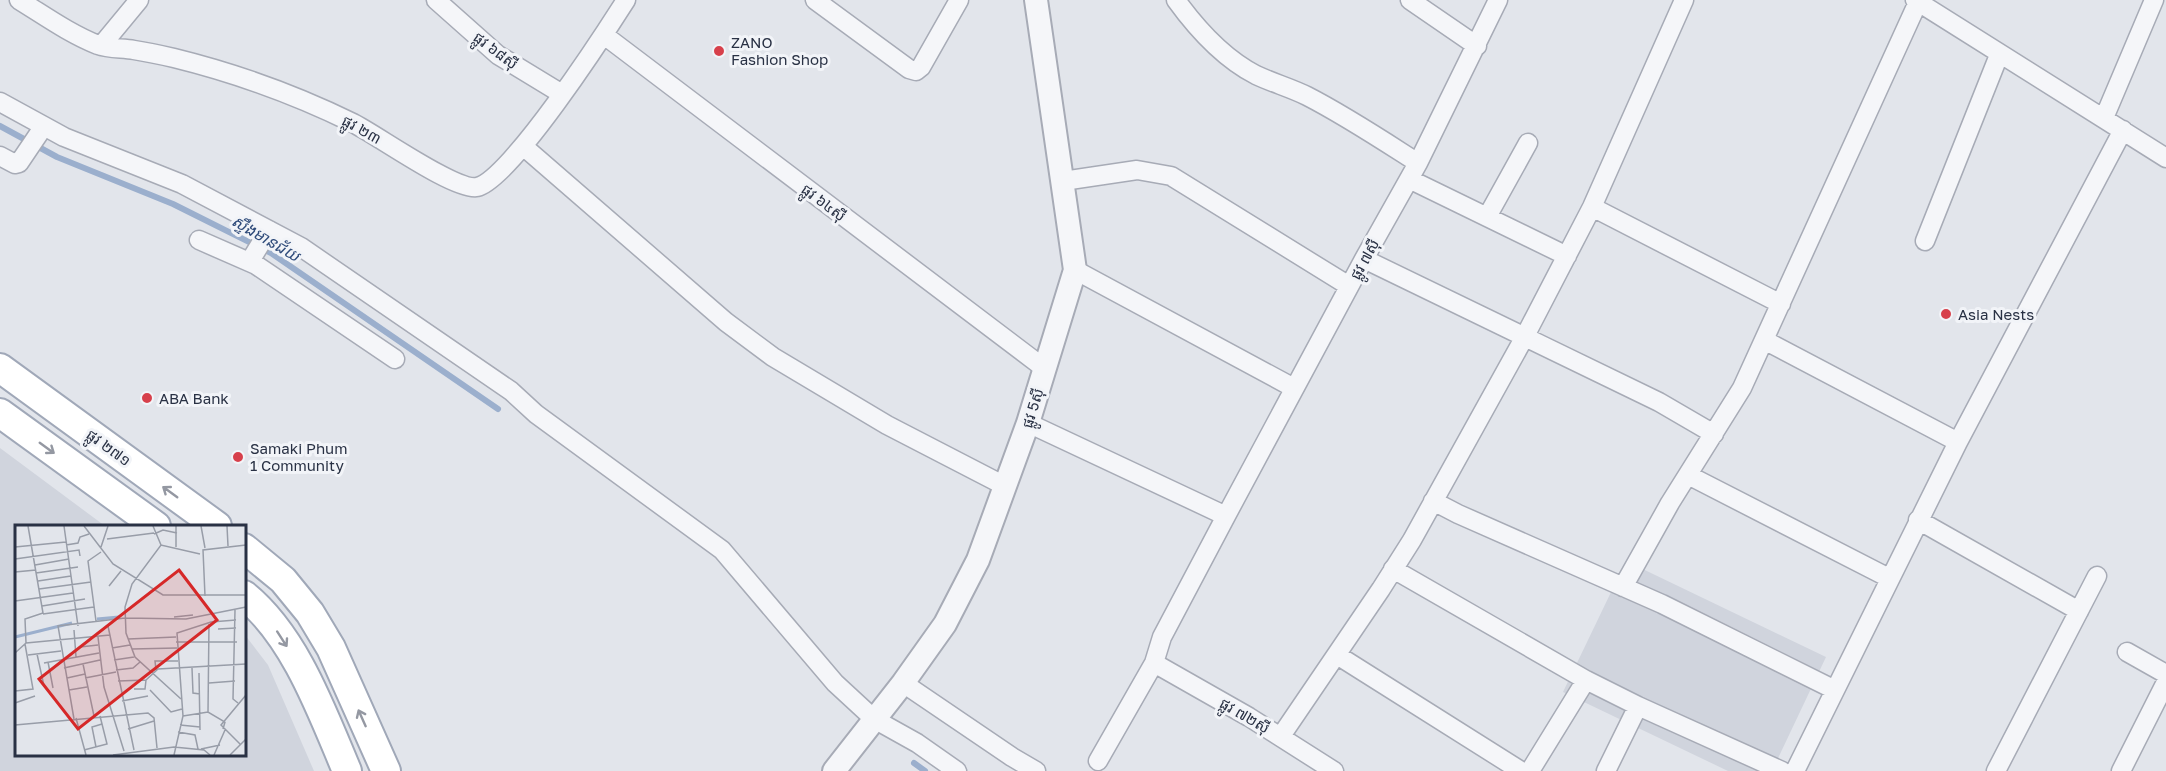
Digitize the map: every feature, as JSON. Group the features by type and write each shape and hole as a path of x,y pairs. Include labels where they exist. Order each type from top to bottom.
{"main road":[{"name":"ផ្លូវ ២៧១","path":"0,368 216,525"},
{"path":"0,413 155,525"},
{"path":"246,550 283,580 310,612 331,648 386,771"},
{"path":"246,597 258,606 282,638 306,679 347,771"}],"street":[{"name":"ផ្លូវ ២៣","path":"19,0 74,34 101,46 175,58 290,94 354,124 432,170 460,184 476,187 489,181 524,146 604,35 626,0"},
{"path":"101,46 139,0"},
{"path":"815,0 909,69 916,71 921,67 959,0"},
{"name":"ផ្លូវ 5ស៊ី","path":"834,771 903,683 945,624 978,560 1028,423 1075,270 1036,0"},
{"path":"1176,0 1194,25 1223,52 1255,74 1307,96 1360,126 1413,171 1487,217 1567,256"},
{"path":"1410,0 1477,46"},
{"name":"ផ្លូវ ៧ស៊ី","path":"1098,761 1154,663 1162,637 1364,258 1413,171 1498,0"},
{"path":"1281,736 1412,540 1524,338 1592,207 1684,0"},
{"path":"2104,118 2154,0"},
{"name":"ផ្លូវ ៦៨ស៊ី","path":"440,1 498,55 562,94"},
{"path":"1623,587 1742,388 1916,1 2166,158"},
{"name":"ផ្លូវ ៦៤ស៊ី","path":"604,35 1044,368"},
{"path":"1925,241 1999,55"},
{"path":"0,102 41,131 64,137 182,184 266,234 301,247 511,391 536,414 722,550 835,683 874,719 918,743 957,771"},
{"path":"1795,771 1918,520 2123,130"},
{"path":"0,156 15,164 19,163 41,131"},
{"path":"1487,217 1528,143"},
{"path":"524,146 726,322 773,357 887,425 1005,486"},
{"path":"1063,181 1137,170 1171,176 1349,286"},
{"path":"1592,207 1781,304"},
{"path":"252,259 266,234"},
{"path":"200,240 252,259 395,359"},
{"path":"1364,258 1659,402 1714,434"},
{"path":"1075,270 1294,388"},
{"path":"1764,340 1958,442"},
{"path":"1028,423 1226,516"},
{"path":"1688,475 1889,578"},
{"path":"1433,501 1662,604 1835,690"},
{"path":"1918,520 2079,611"},
{"path":"1393,569 1586,680 1782,771"},
{"path":"1996,771 2097,576"},
{"path":"2127,652 2166,675"},
{"path":"1337,654 1521,771"},
{"name":"ផ្លូវ ៧២ស៊ី","path":"1154,663 1281,736 1334,771"},
{"path":"1530,771 1586,680"},
{"path":"2121,771 2166,682"},
{"path":"903,683 1012,758 1036,771"},
{"path":"1606,771 1638,706"}],"shaded area":[{"path":"0,448 104,525 15,525 15,756 246,756 246,636 268,665 314,771 0,771"},
{"path":"1626,561 1826,657 1772,771 1728,771 1563,692"}],"waterway":[{"name":"ស្ទឹងមានជ័យ","path":"0,126 57,157 173,204 271,253 498,409"},
{"name":"ស្ទឹងមានជ័យ","path":"914,763 925,771"}],"place":[{"name":"ZANO Fashion Shop","path":"719,51"},
{"name":"Asia Nests","path":"1946,314"},
{"name":"ABA Bank","path":"147,398"},
{"name":"Samaki Phum 1 Community","path":"238,457"}]}
